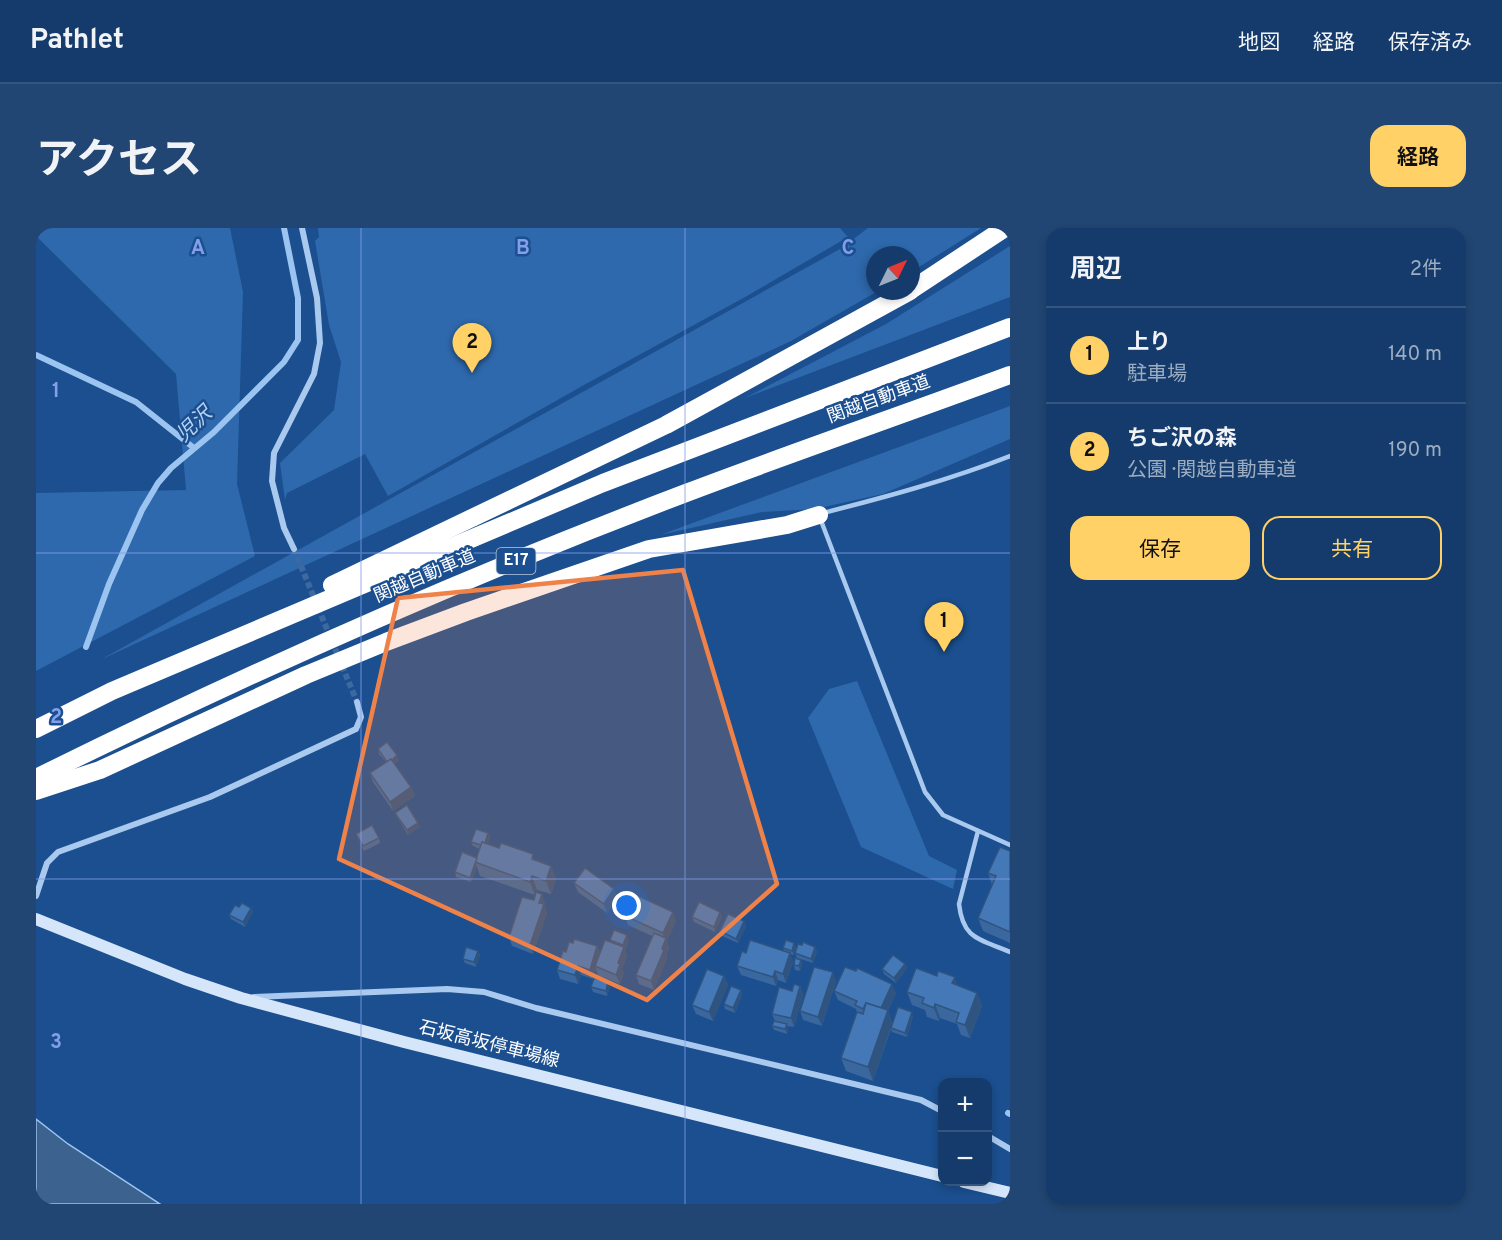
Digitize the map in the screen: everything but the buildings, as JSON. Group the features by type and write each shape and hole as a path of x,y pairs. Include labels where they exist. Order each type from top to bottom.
{"highway":[{"path":"920,284 1005,228"},
{"path":"112,692 666,425 894,300"},
{"name":"関越自動車道","path":"36,729 112,692 603,483 1010,327"},
{"name":"関越自動車道","path":"36,778 221,689 457,586 686,493 1010,375"},
{"path":"36,791 100,770 306,675 466,612 649,549 787,525 819,515"}],"main road":[{"name":"石坂高坂停車場線","path":"36,919 185,979 241,998 416,1045 938,1175"},
{"path":"982,1186 1010,1192"}],"street":[{"path":"294,549 284,528 272,481 274,453 314,374 320,343 316,298 302,228"},
{"path":"36,896 47,863 58,852 210,797 356,729 361,717 357,702"},
{"path":"241,998 447,989 484,992 536,1008 921,1100 938,1109"},
{"path":"992,1139 1010,1149"}],"lane":[{"path":"1010,456 974,470 819,515 925,792 943,815 1010,845"},
{"path":"978,831 959,904 964,926 970,935 1010,952"}],"highlighted area":[{"path":"683,570 777,884 647,1000 339,859 398,598"}],"shaded area":[{"path":"36,228 230,228 243,292 237,484 255,556 36,671 36,493 186,490 176,374 36,236"},
{"path":"318,228 840,228 848,237 747,296 388,496 365,454 287,493 285,500 280,463 334,410 341,362 329,325 315,241 319,237"},
{"path":"868,228 981,228 920,266 920,246 866,246 866,298 791,341 100,660 840,249"},
{"path":"1010,246 1010,297 745,398 886,324"},
{"path":"1010,406 1010,439 883,494 815,509 762,512 660,535"},
{"path":"857,681 929,856 957,870 953,889 861,847 808,718 829,689"},
{"path":"36,1119 68,1144 160,1204 36,1204"}],"waterway":[{"name":"児沢","path":"86,647 109,584 142,510 158,483 171,468 214,432 284,362 298,340 298,298 284,228"},
{"path":"36,355 136,402 194,448"}],"tunnel":[{"path":"294,549 357,702"}],"place":[{"name":"ちご沢の森","path":"472,373"},
{"name":"上り","path":"944,652"}]}
